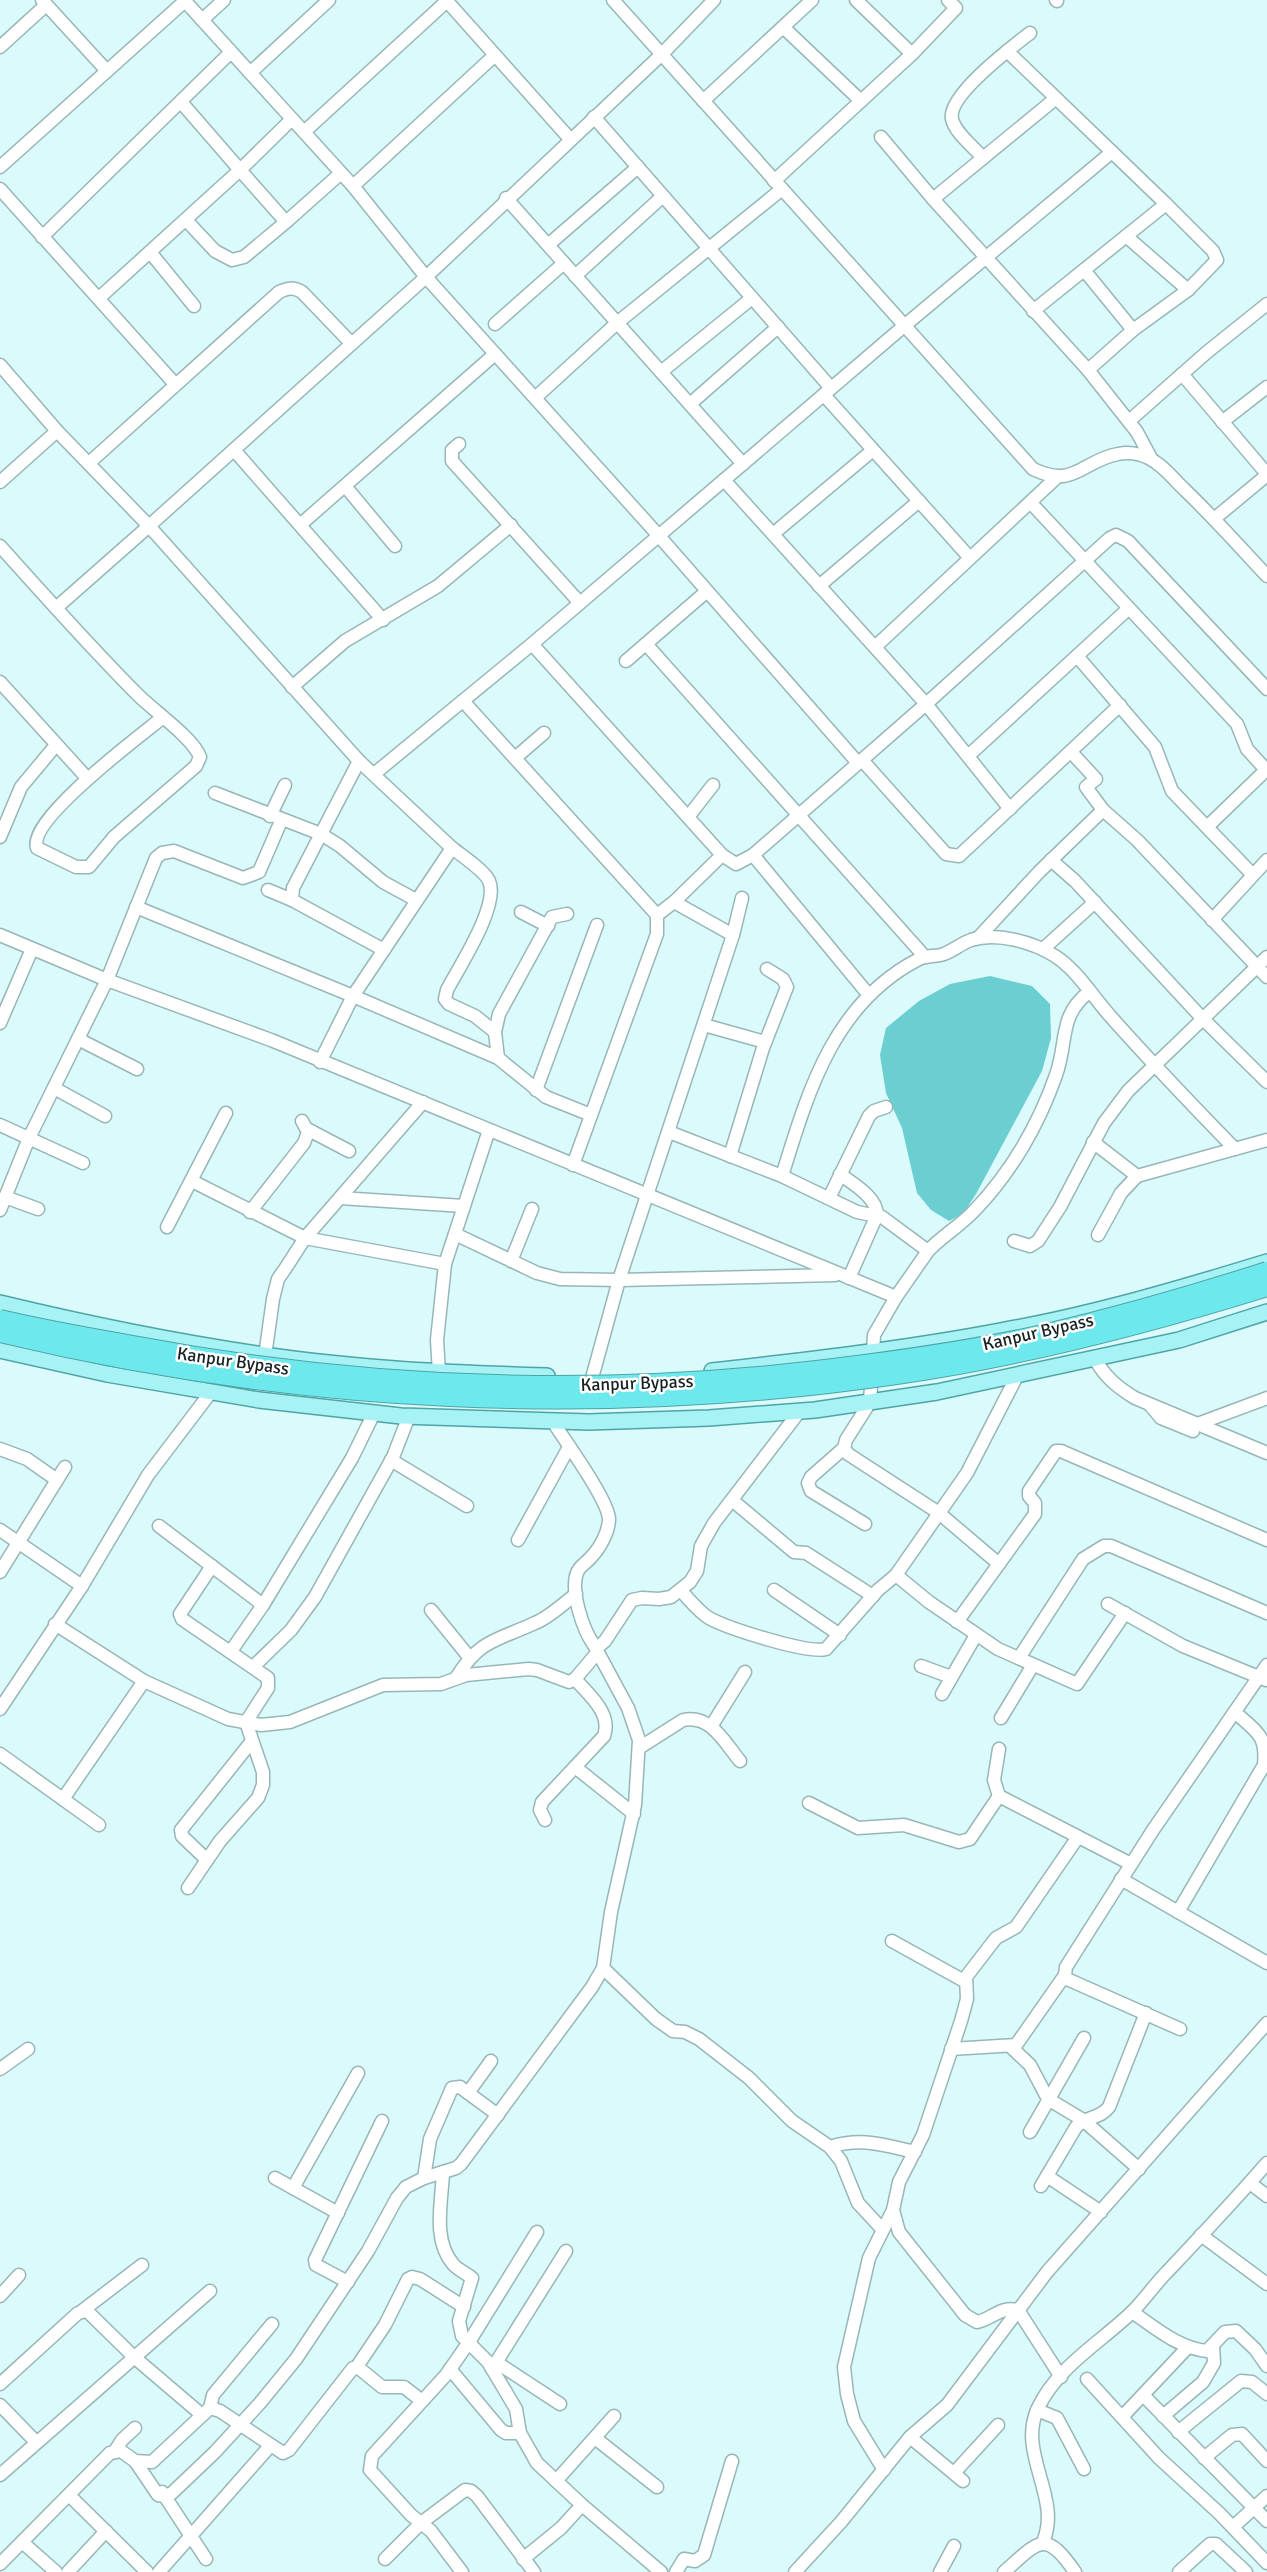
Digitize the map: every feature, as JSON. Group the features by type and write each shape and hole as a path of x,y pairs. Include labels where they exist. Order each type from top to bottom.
{"highway":[{"name":"Kanpur Bypass","path":"0,1318 36,1328 174,1353 332,1374 427,1383 638,1385 811,1371 971,1347 1042,1334 1201,1292 1267,1271"},
{"name":"Kanpur Bypass","path":"0,1333 147,1366 345,1391 498,1399 580,1401 647,1399 823,1385 974,1362 1059,1345 1175,1315 1267,1287"}],"main road":[{"path":"0,1303 116,1330 265,1356 439,1373 592,1378 710,1372 872,1352 1002,1331 1147,1299 1267,1262"},
{"path":"0,1350 107,1374 258,1400 374,1413 409,1416 552,1420 709,1418 799,1412 937,1392 1179,1340 1267,1312"}],"street":[{"path":"202,20 224,0"},
{"path":"250,73 328,0"},
{"path":"304,132 446,0 570,139"},
{"path":"613,0 1033,469 1056,478"},
{"path":"56,608 426,277 506,198 662,54 714,0"},
{"path":"703,101 812,0"},
{"path":"856,0 912,54"},
{"path":"0,167 184,1 353,186 426,277 659,536 706,592 946,854 952,856 965,852 1120,706"},
{"path":"0,48 44,2 107,71"},
{"path":"535,398 617,323 709,248 778,185 861,101 912,54 956,3"},
{"path":"783,27 861,101"},
{"path":"983,158 954,124 953,108 963,92 1030,33"},
{"path":"42,236 231,52"},
{"path":"1007,52 1166,204 1217,257 1215,264 1188,290 1133,330 1088,370"},
{"path":"353,186 495,55"},
{"path":"933,199 1056,99"},
{"path":"181,102 286,222"},
{"path":"594,117 778,327 873,450 970,558"},
{"path":"100,298 292,120"},
{"path":"881,137 985,258 1088,370 1129,421 1145,444 1152,460"},
{"path":"374,774 532,644 827,391 1112,152"},
{"path":"548,245 638,167"},
{"path":"186,220 215,251 232,260 244,257 341,173"},
{"path":"0,189 100,298 174,383"},
{"path":"575,276 663,196"},
{"path":"506,198 743,464"},
{"path":"1034,311 1166,204"},
{"path":"1126,236 1188,290"},
{"path":"150,252 194,306"},
{"path":"495,324 564,263"},
{"path":"1084,270 1133,330"},
{"path":"89,462 174,383 279,292 287,288 295,288 302,292 351,344"},
{"path":"661,372 752,298"},
{"path":"1129,421 1182,374 1267,304"},
{"path":"690,404 778,327"},
{"path":"300,525 495,354"},
{"path":"0,365 57,431 149,526 359,761 452,848 488,878 492,890 489,906 447,990 445,999 449,1004 475,1016 495,1032"},
{"path":"1182,374 1267,475 1214,518"},
{"path":"1222,422 1267,387"},
{"path":"0,482 57,431"},
{"path":"459,444 452,450 452,460 580,603"},
{"path":"234,450 383,620"},
{"path":"773,534 873,450"},
{"path":"875,647 1056,478 1071,474 1118,453 1133,453 1152,460 1214,518 1267,576"},
{"path":"724,480 926,704 1010,808"},
{"path":"345,486 395,546"},
{"path":"819,586 919,501"},
{"path":"1031,503 1236,724 1247,749 1267,771 1207,827"},
{"path":"292,687 345,641 438,586 511,524"},
{"path":"532,644 722,855 736,864 754,855 926,704 1110,538 1116,535 1122,536 1267,689"},
{"path":"0,546 56,608 162,718 178,730 198,753 199,761 191,771 114,837 93,863 84,869 44,853 37,848 36,841 49,818 87,778 162,718"},
{"path":"626,661 706,592"},
{"path":"968,756 1128,608"},
{"path":"646,644 925,957"},
{"path":"1077,656 1159,754 1172,791 1252,874"},
{"path":"1,685 87,778"},
{"path":"463,701 656,915 657,934 573,1165"},
{"path":"515,758 544,732"},
{"path":"0,837 22,787 56,745"},
{"path":"1071,752 1096,779 1086,787 1103,810 1137,840 1267,977"},
{"path":"292,900 293,888 359,761"},
{"path":"38,1209 1,1204 28,1138 107,980 156,858 162,853 174,851 243,878 252,877 259,872 285,785"},
{"path":"688,817 713,785"},
{"path":"215,793 321,834 340,846 383,882 416,900"},
{"path":"782,1176 814,1081 846,1022 868,994 902,969 925,957 944,954 978,938 1052,860 1103,810"},
{"path":"320,1062 354,996 452,848"},
{"path":"656,915 674,902 722,855"},
{"path":"754,855 868,994"},
{"path":"1052,860 1095,902 1202,1018 1267,1082"},
{"path":"1212,920 1252,874 1267,860"},
{"path":"268,890 292,900 384,950"},
{"path":"592,1378 619,1280 733,935 742,898"},
{"path":"674,902 733,935"},
{"path":"1043,949 1095,902"},
{"path":"136,908 354,996 498,1058 536,1090 559,1103 591,1114"},
{"path":"521,912 548,926"},
{"path":"498,1058 495,1032 499,1014 552,917 567,914"},
{"path":"536,1090 597,925"},
{"path":"0,935 107,980 271,1040 320,1062 423,1102 646,1196 896,1297"},
{"path":"978,938 1010,940 1043,949 1066,964 1155,1066 1235,1149"},
{"path":"0,1023 32,948"},
{"path":"1014,1241 1030,1246 1038,1241 1060,1207 1093,1142 1122,1098 1202,1018 1267,957"},
{"path":"730,1156 765,1042 788,987 783,979 767,968"},
{"path":"864,1524 811,1491 808,1483 844,1448 846,1440 870,1402 874,1335 896,1297 928,1251 975,1210 1018,1155 1038,1121 1058,1072 1068,1016 1077,1001 1089,992"},
{"path":"704,1025 765,1042"},
{"path":"78,1039 137,1069"},
{"path":"54,1088 105,1116"},
{"path":"265,1356 278,1279 305,1238 423,1102"},
{"path":"829,1198 869,1116 874,1111 886,1107"},
{"path":"167,1227 226,1113"},
{"path":"0,1125 83,1163"},
{"path":"250,1212 304,1143 308,1136 304,1125 349,1151"},
{"path":"439,1373 437,1340 445,1264 489,1130"},
{"path":"669,1132 782,1176 857,1212 886,1218 928,1251"},
{"path":"1098,1235 1121,1193 1137,1176 1267,1140"},
{"path":"1093,1142 1137,1176"},
{"path":"840,1174 872,1200 876,1206 877,1215 845,1277"},
{"path":"192,1181 250,1212 305,1238 445,1264"},
{"path":"340,1198 464,1206"},
{"path":"512,1261 532,1209"},
{"path":"455,1234 537,1273 560,1279 845,1277"},
{"path":"1095,1359 1103,1374 1116,1386 1150,1405 1167,1409 1192,1426 1267,1461"},
{"path":"681,1591 710,1618 780,1642 818,1651 826,1650 873,1596 896,1575 967,1473 1017,1376"},
{"path":"0,1710 5,1692 82,1586 148,1475 211,1392"},
{"path":"1192,1426 1267,1398"},
{"path":"55,1624 144,1681 228,1719 261,1725 290,1722 383,1685 433,1684 466,1675 528,1669 537,1670 569,1682 575,1679 595,1649 605,1641 632,1600 665,1598 681,1591 690,1582 696,1571 701,1546 732,1500 799,1412"},
{"path":"231,1651 263,1605 352,1458 374,1413"},
{"path":"253,1667 292,1630 315,1597 391,1460 409,1416"},
{"path":"0,2564 110,2453 121,2451 134,2461 158,2494 172,2493 208,2459 241,2424 296,2359 368,2251 397,2198 406,2187 424,2178 456,2168 461,2164 603,1968 611,1912 634,1814 639,1740 628,1708 595,1649 577,1603 577,1572 600,1545 609,1517 607,1509 552,1420"},
{"path":"1192,1426 1267,1453"},
{"path":"518,1540 569,1447"},
{"path":"844,1448 848,1454 939,1513 999,1564"},
{"path":"0,1449 27,1459 57,1480"},
{"path":"957,1622 1034,1514 1035,1504 1029,1496 1031,1486 1053,1454 1061,1451 1267,1540"},
{"path":"391,1460 467,1506"},
{"path":"0,1572 65,1466"},
{"path":"732,1500 794,1552 806,1553 873,1596"},
{"path":"159,1526 263,1605"},
{"path":"0,1530 82,1586"},
{"path":"1019,1658 1083,1558 1104,1546 1111,1546 1267,1614"},
{"path":"212,1566 180,1614 182,1619 268,1678 268,1688 246,1722"},
{"path":"896,1575 957,1622 998,1649 1077,1684 1124,1613"},
{"path":"774,1590 840,1635"},
{"path":"456,1678 469,1657 488,1643 536,1623 576,1594"},
{"path":"1108,1604 1183,1646 1263,1679"},
{"path":"431,1610 469,1657"},
{"path":"942,1694 976,1635"},
{"path":"1001,1718 1033,1665"},
{"path":"951,2049 1011,2047 1021,2041 1065,1975 1066,1967 1121,1879 1235,1712 1263,1679 1267,1665"},
{"path":"921,1666 951,1677"},
{"path":"712,1725 745,1672"},
{"path":"545,1820 540,1810 542,1802 604,1736 606,1730 603,1712 575,1679"},
{"path":"63,1799 144,1681"},
{"path":"1178,1912 1264,1764 1267,1749 1265,1741 1235,1712"},
{"path":"639,1748 683,1720 701,1720 712,1725 740,1761"},
{"path":"188,1888 220,1841 258,1798 263,1786 263,1772 246,1722"},
{"path":"207,1860 182,1836 182,1827 252,1741"},
{"path":"999,1749 994,1780 999,1796 1131,1864"},
{"path":"0,1754 99,1825"},
{"path":"575,1766 634,1814"},
{"path":"809,1803 858,1828 904,1825 959,1842 970,1838 999,1796"},
{"path":"884,2470 854,2420 847,2394 844,2367 869,2258 893,2210 899,2182 923,2135 968,1999 966,1982 970,1972 996,1938 1016,1927 1078,1837"},
{"path":"1121,1879 1267,1963"},
{"path":"892,1941 966,1982"},
{"path":"603,1968 656,2019 673,2031 685,2032 699,2039 748,2078 792,2121 830,2148 841,2161 858,2203 882,2229"},
{"path":"1065,1975 1068,1979 1180,2029"},
{"path":"1101,2212 1044,2181 1074,2130 1083,2120 1099,2116 1109,2107 1146,2014"},
{"path":"795,2572 841,2522 910,2437 947,2405 1047,2272 1267,2023"},
{"path":"1030,2132 1084,2038"},
{"path":"1011,2047 1030,2065 1039,2077 1048,2099 1083,2120 1139,2169"},
{"path":"0,2069 28,2049"},
{"path":"468,2094 491,2061"},
{"path":"293,2188 358,2073"},
{"path":"424,2178 432,2134 452,2088 460,2087 498,2115"},
{"path":"348,2282 316,2265 315,2260 382,2120"},
{"path":"830,2148 847,2142 862,2141 915,2152"},
{"path":"1042,2544 1048,2531 1049,2516 1030,2443 1031,2428 1037,2410 1061,2377 1098,2339 1132,2312 1267,2163"},
{"path":"444,2172 440,2229 444,2249 453,2265 472,2278 459,2328 462,2336 494,2365 560,2404"},
{"path":"275,2178 338,2213"},
{"path":"1250,2183 1267,2196"},
{"path":"893,2210 899,2232 971,2321 984,2321 1000,2310 1009,2308 1018,2310 1061,2377"},
{"path":"462,2572 431,2531 370,2470 369,2463 372,2456 450,2369 469,2342 537,2232"},
{"path":"1202,2236 1267,2284"},
{"path":"494,2365 566,2251"},
{"path":"0,2384 82,2311 142,2265"},
{"path":"0,2296 19,2275"},
{"path":"134,2461 147,2463 156,2460 206,2411 214,2407 283,2453 289,2450 349,2372 356,2368 385,2325 408,2279 412,2277 420,2279 464,2308"},
{"path":"0,2475 210,2291"},
{"path":"82,2311 90,2313 134,2357 206,2411"},
{"path":"1132,2312 1178,2343 1207,2351 1214,2346 1225,2332 1236,2331 1254,2349 1267,2366"},
{"path":"206,2411 213,2395 272,2324"},
{"path":"1162,2416 1204,2382 1214,2363 1214,2346"},
{"path":"1122,2417 1188,2347"},
{"path":"494,2365 516,2409 520,2433 537,2463 582,2505 661,2572"},
{"path":"356,2368 382,2387 404,2387 422,2401"},
{"path":"450,2369 501,2430 520,2433"},
{"path":"1087,2379 1159,2458 1233,2527 1267,2563"},
{"path":"1178,2432 1241,2381 1252,2382 1267,2394"},
{"path":"1143,2395 1267,2521"},
{"path":"0,2405 36,2442"},
{"path":"1037,2410 1057,2418 1084,2469"},
{"path":"556,2481 614,2416"},
{"path":"910,2437 959,2477 998,2424"},
{"path":"115,2451 122,2440 134,2428"},
{"path":"1204,2458 1232,2434 1237,2433 1242,2434 1267,2461"},
{"path":"595,2438 656,2486"},
{"path":"159,2572 270,2446"},
{"path":"676,2572 684,2559 696,2561 704,2555 732,2461"},
{"path":"385,2558 421,2523 457,2494 465,2490 472,2491 534,2572"},
{"path":"69,2494 147,2572"},
{"path":"163,2494 206,2559"},
{"path":"1233,2527 1267,2496"},
{"path":"523,2559 561,2528 582,2505"},
{"path":"68,2572 106,2532"},
{"path":"22,2542 56,2572"},
{"path":"1004,2572 1030,2549 1042,2544 1053,2546 1061,2552 1075,2572"},
{"path":"1179,2572 1210,2544 1216,2544 1246,2572"},
{"path":"940,2572 954,2546"}],"water":[{"path":"990,976 1032,986 1050,1004 1051,1038 1042,1071 976,1194 963,1214 949,1221 931,1210 917,1193 902,1128 886,1093 880,1055 886,1028 919,1001 950,984"}]}
